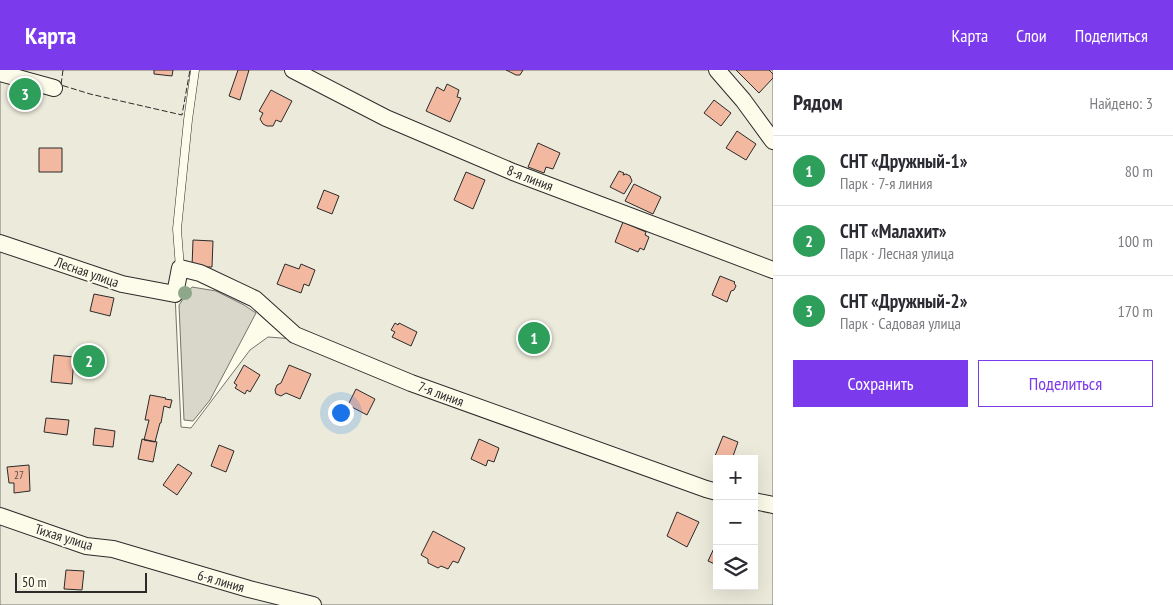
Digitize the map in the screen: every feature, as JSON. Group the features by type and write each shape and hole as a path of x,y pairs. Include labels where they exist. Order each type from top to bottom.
{"street":[{"name":"8-я линия","path":"294,70 386,118 499,166 773,270"},
{"path":"717,70 743,100 773,141"},
{"path":"0,73 54,88"},
{"name":"Лесная улица","path":"0,242 122,284 175,294 180,268"},
{"name":"7-я линия","path":"180,268 200,273 255,299 295,335 411,383 713,491"},
{"path":"758,502 773,505"},
{"name":"Тихая улица","path":"0,516 86,546 114,549 129,554"},
{"name":"6-я линия","path":"129,554 249,589 313,605"}],"lane":[{"path":"180,268 177,229 195,70"}],"shaded area":[{"path":"0,70 773,70 773,605 0,605","holes":["180,268 255,299 294,339 268,337 250,350 191,428 181,427 175,294"]},
{"path":"192,287 216,291 256,313 210,400 193,421 184,420 179,305"}],"building":[{"path":"154,70 173,70 172,76 154,74"},
{"path":"238,70 249,70 240,100 229,96"},
{"path":"506,70 523,70 520,75 516,75"},
{"path":"736,70 769,70 773,74 773,78 759,93"},
{"path":"447,84 459,90 457,97 461,98 450,122 426,111 437,87 444,91"},
{"path":"271,90 292,101 281,122 276,120 273,126 267,126 260,119 263,113 259,111"},
{"path":"714,100 731,113 721,126 704,113"},
{"path":"737,131 756,144 746,160 726,148"},
{"path":"538,143 560,153 553,169 546,167 544,173 528,167"},
{"path":"39,148 62,148 62,172 39,172"},
{"path":"619,171 624,173 623,175 630,176 632,181 624,194 610,187"},
{"path":"466,172 485,180 473,209 454,200"},
{"path":"634,184 661,197 653,214 625,201"},
{"path":"324,190 339,196 332,214 317,208"},
{"path":"623,222 646,232 645,235 649,237 644,250 640,248 638,252 615,242"},
{"path":"193,240 213,241 212,267 192,267"},
{"path":"285,264 299,269 301,264 315,270 309,286 304,284 301,293 277,284"},
{"path":"720,276 735,282 736,286 731,291 727,302 712,295"},
{"path":"94,294 114,298 110,316 90,311"},
{"path":"395,323 398,325 399,323 417,332 411,346 392,337 395,332 391,330"},
{"path":"54,355 74,357 72,384 51,382"},
{"path":"244,365 260,375 250,392 247,390 245,394 235,388 237,385 234,383"},
{"path":"289,365 311,374 300,399 286,393 281,396 276,394 277,385 281,383"},
{"path":"356,389 375,399 367,415 348,405"},
{"path":"150,395 172,400 170,408 164,406 155,442 144,440 149,420 145,420"},
{"path":"46,418 69,420 67,435 44,432"},
{"path":"95,428 115,431 113,447 93,445"},
{"path":"723,436 738,442 733,455 715,455"},
{"path":"142,439 157,442 153,462 138,459"},
{"path":"479,439 499,448 494,462 488,460 486,466 471,459"},
{"path":"219,445 234,451 226,472 211,466"},
{"path":"178,464 192,473 177,495 163,485"},
{"path":"29,465 30,491 14,493 14,483 9,483 7,467"},
{"path":"677,512 699,522 687,547 667,536"},
{"path":"433,531 465,548 458,563 453,561 448,569 441,566 438,568 428,563 428,559 421,555"},
{"path":"713,550 713,563 708,561"},
{"path":"66,570 84,571 82,590 64,589"}],"fence":[{"path":"63,70 61,85 90,94 182,115 190,70"}],"place":[{"name":"СНТ «Дружный-2»","path":"25,94"},
{"name":"СНТ «Дружный-1»","path":"534,338"},
{"name":"СНТ «Малахит»","path":"89,361"}]}
